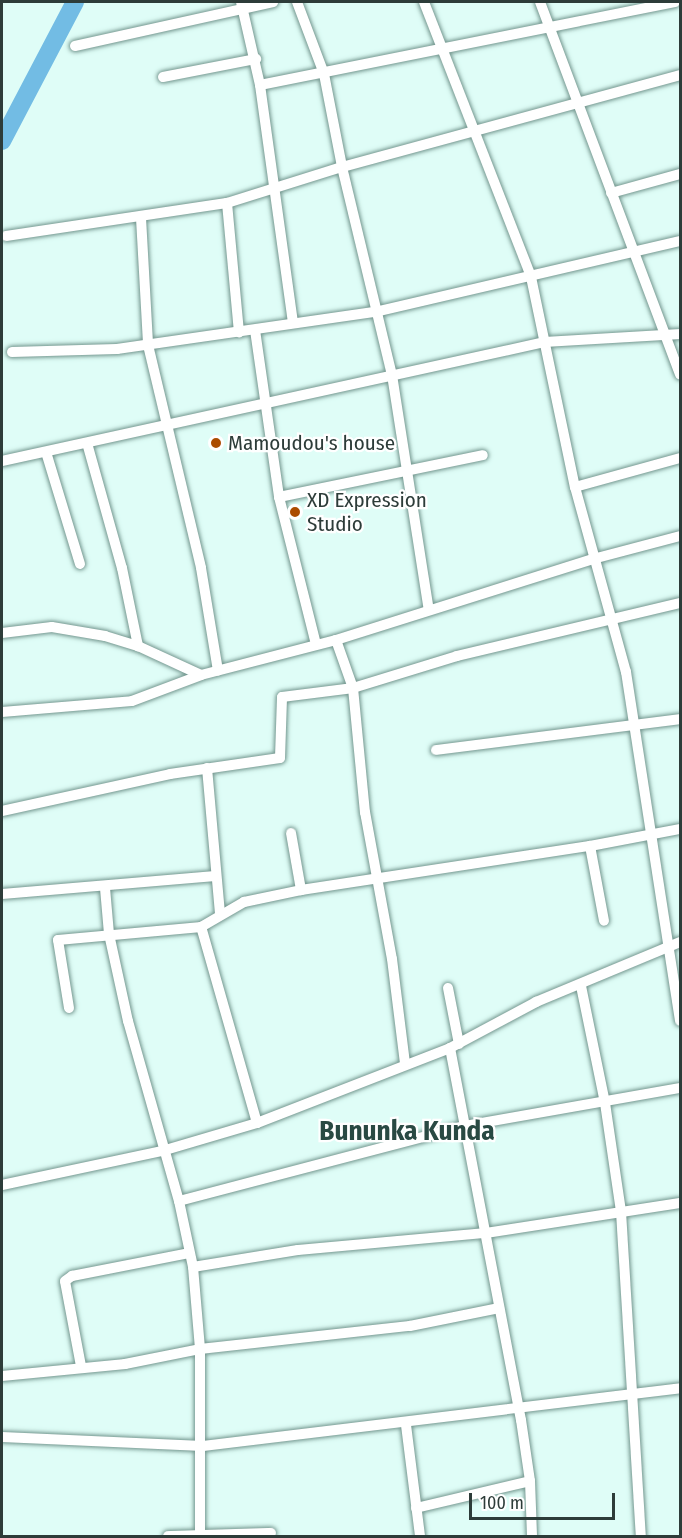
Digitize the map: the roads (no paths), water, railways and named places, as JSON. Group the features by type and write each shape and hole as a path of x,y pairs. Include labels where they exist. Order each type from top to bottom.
{"street":[{"path":"75,46 242,5 273,2"},
{"path":"297,2 324,74 342,167 375,312 392,375 429,610"},
{"path":"424,2 531,277 575,487 593,559 612,617 635,725 653,835 667,949 681,1021"},
{"path":"540,2 577,106 681,375"},
{"path":"260,85 675,2"},
{"path":"242,5 256,59 293,322"},
{"path":"163,77 256,59"},
{"path":"6,236 141,218 227,203 342,167 577,106 681,75"},
{"path":"611,193 681,174"},
{"path":"227,203 239,332"},
{"path":"141,218 148,345 201,568 218,670"},
{"path":"12,352 148,345 255,330 293,322 375,312 531,277 633,250 681,241"},
{"path":"255,330 263,403 279,497 316,644"},
{"path":"2,461 166,427 263,403 546,342 681,334"},
{"path":"87,443 122,567 138,646"},
{"path":"46,452 80,564"},
{"path":"279,497 406,468 483,455"},
{"path":"575,487 681,458"},
{"path":"2,712 132,701 201,675 336,640 593,559 681,536"},
{"path":"2,811 207,768 280,758 282,696 353,688 457,656 612,617 681,603"},
{"path":"2,633 59,628 138,646 201,675"},
{"path":"336,640 353,688 376,879 392,959 405,1063"},
{"path":"436,750 681,719"},
{"path":"207,768 214,876 220,914"},
{"path":"69,1008 58,940 201,927 244,902 301,890 590,846 681,829"},
{"path":"291,833 301,890"},
{"path":"590,846 604,921"},
{"path":"2,894 105,888 214,876"},
{"path":"105,888 109,934 162,1151 179,1201 193,1268 200,1349 202,1446 200,1536"},
{"path":"201,927 257,1123"},
{"path":"2,1185 162,1151 257,1123 405,1063 455,1046 536,1002 581,986 681,942"},
{"path":"581,986 605,1103 621,1212 641,1536"},
{"path":"448,988 464,1126 486,1233 530,1481 532,1536"},
{"path":"179,1201 464,1126 681,1088"},
{"path":"193,1268 298,1250 486,1233 681,1203"},
{"path":"81,1366 65,1281 72,1276 189,1253"},
{"path":"2,1376 81,1366 126,1364 200,1349 410,1326 499,1308"},
{"path":"2,1437 202,1446 406,1425 518,1408 681,1388"},
{"path":"406,1425 420,1536"},
{"path":"416,1508 530,1481"},
{"path":"168,1536 271,1533"}],"waterway":[{"path":"2,141 75,2"}],"place":[{"name":"Mamoudou's house","path":"216,443"},
{"name":"XD Expression Studio","path":"295,512"}],"district":[{"name":"Bununka Kunda","path":"407,1132"}]}
